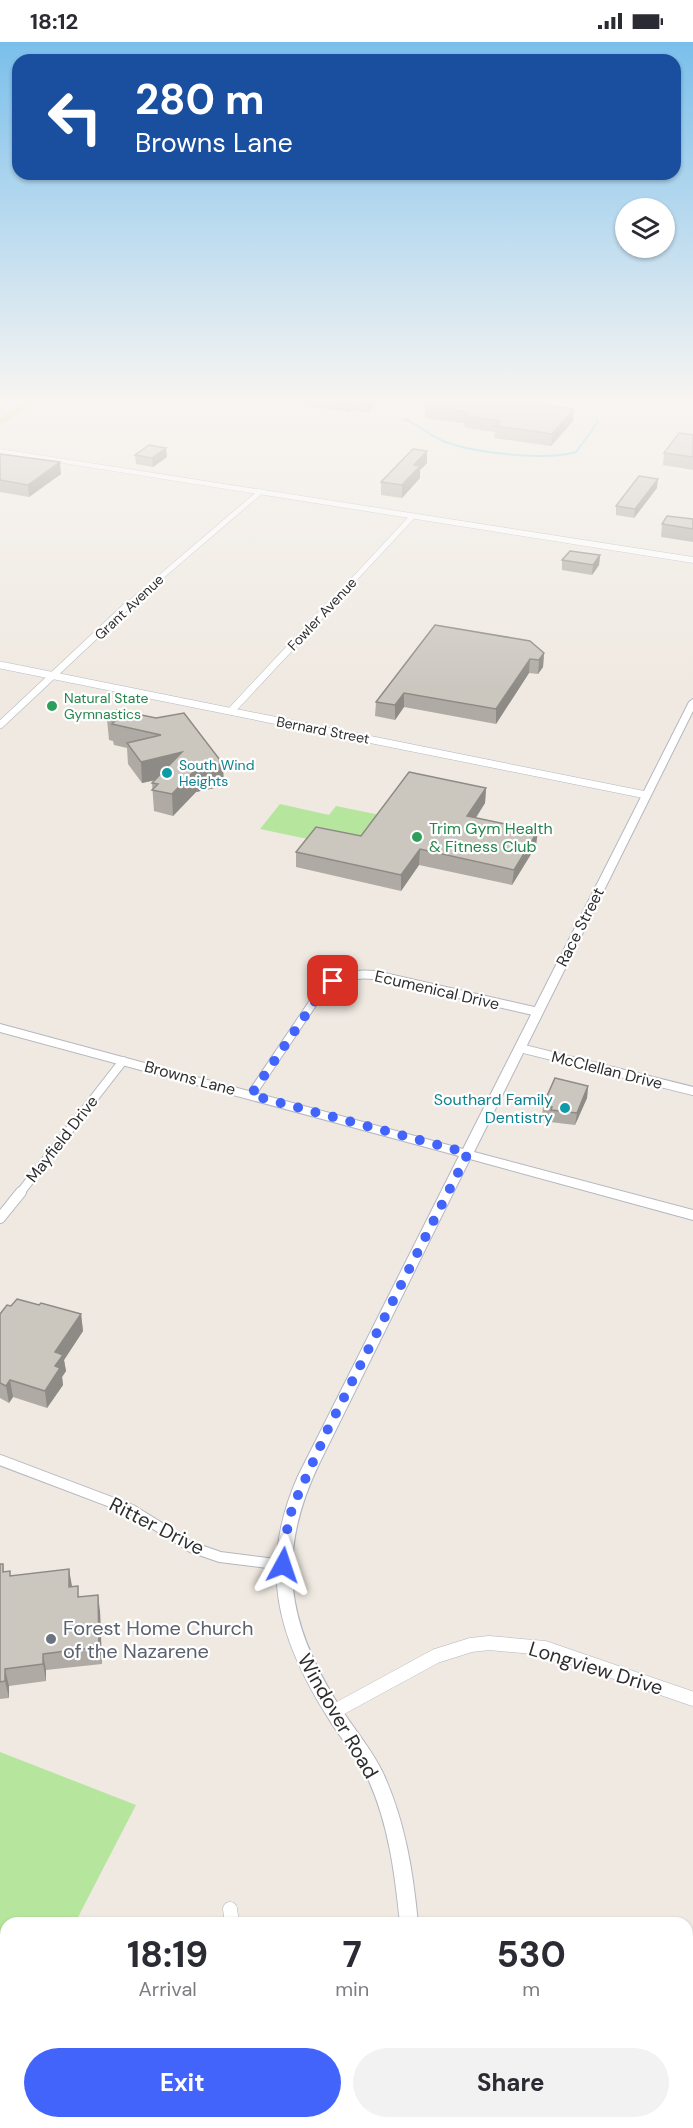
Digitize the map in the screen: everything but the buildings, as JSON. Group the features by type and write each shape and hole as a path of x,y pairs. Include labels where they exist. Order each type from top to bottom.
{"main road":[{"path":"286,496 693,560"}],"street":[{"name":"Grant Avenue","path":"0,724 128,605 255,496"},
{"name":"Fowler Avenue","path":"231,711 412,517"},
{"name":"Bernard Street","path":"0,665 646,795"},
{"name":"Race Street","path":"468,1153 693,702"},
{"name":"Ecumenical Drive","path":"251,1095 324,988 340,977 375,975 538,1012"},
{"name":"Browns Lane","path":"0,1028 693,1215"},
{"name":"McClellan Drive","path":"520,1048 693,1091"},
{"name":"Mayfield Drive","path":"0,1218 123,1061"},
{"name":"Windover Road","path":"408,1917 404,1868 393,1824 376,1778 311,1674 291,1627 283,1583 283,1565 288,1523 293,1506 328,1429 468,1153"},
{"name":"Ritter Drive","path":"0,1460 132,1510 191,1546 220,1557 283,1565"},
{"name":"Longview Drive","path":"333,1712 432,1657 471,1645 492,1643 529,1644 545,1648 693,1699"}],"green space":[{"path":"280,804 329,815 336,806 380,815 355,849 260,829"},
{"path":"0,1752 136,1805 78,1917 0,1917"}],"place":[{"name":"Natural State Gymnastics","path":"52,706"},
{"name":"South Wind Heights","path":"167,773"},
{"name":"Trim Gym Health & Fitness Club","path":"417,837"},
{"name":"Southard Family Dentistry","path":"565,1108"},
{"name":"Forest Home Church of the Nazarene","path":"51,1639"}],"route":[{"path":"283,1565 285,1539 293,1506 328,1429 468,1153 251,1095 324,988 333,981"}]}
